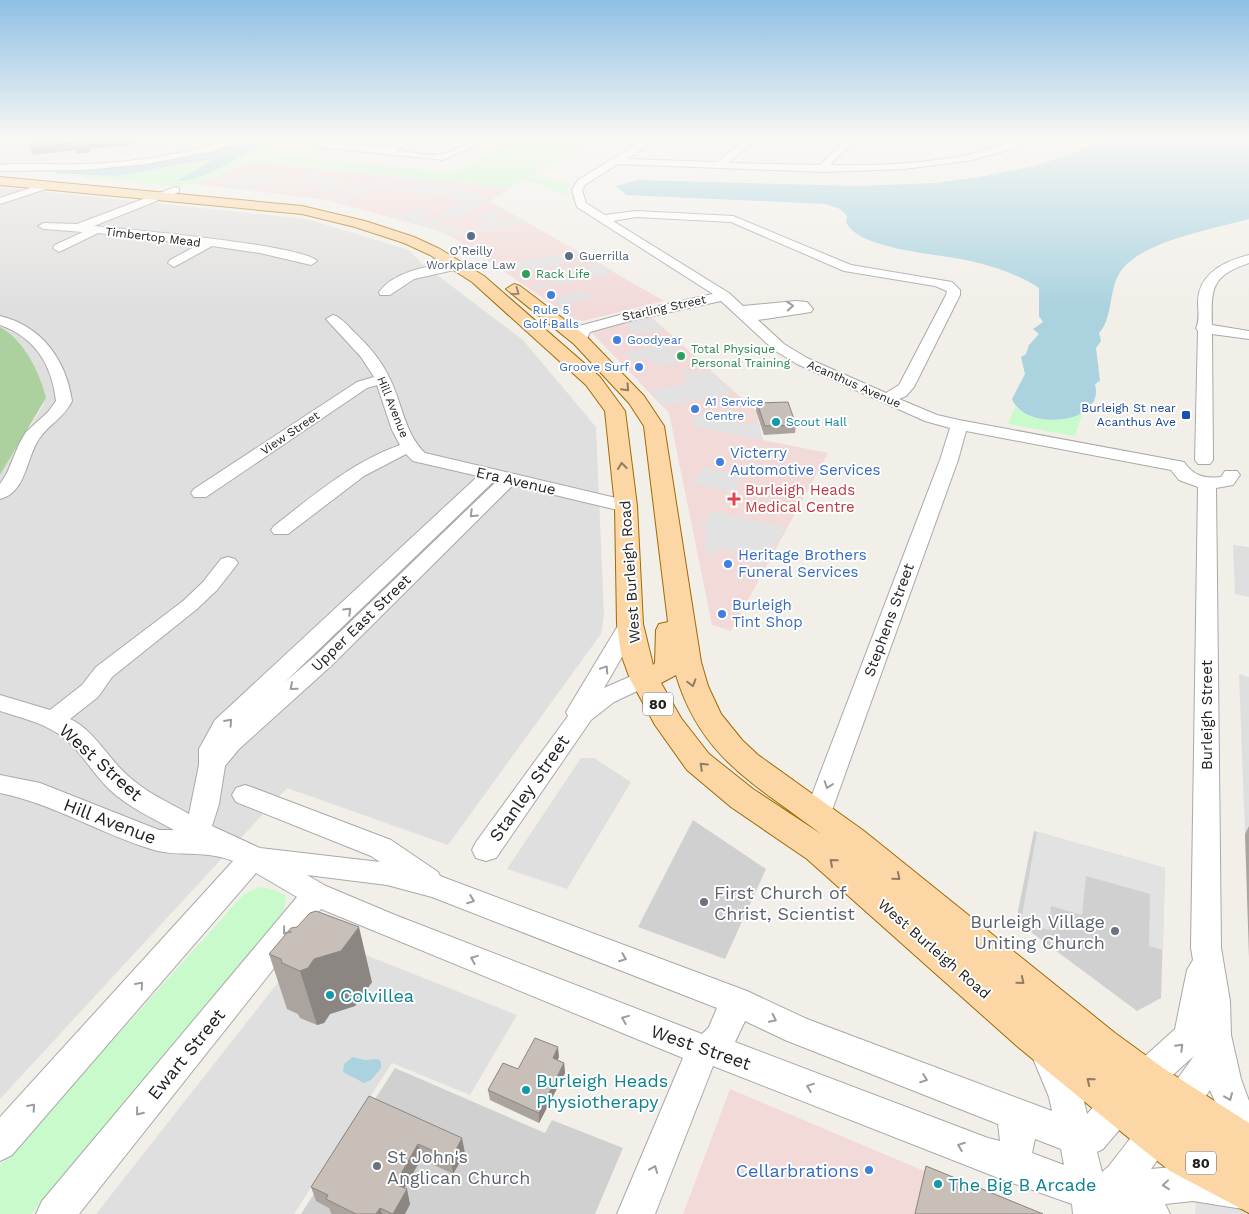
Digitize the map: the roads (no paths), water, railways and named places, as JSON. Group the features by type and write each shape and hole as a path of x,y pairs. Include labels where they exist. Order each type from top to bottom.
{"main road":[{"name":"West Burleigh Road","path":"181,194 286,207 323,214 409,240 460,258 555,320 580,340 637,400 654,426 686,662 694,690 706,717 740,756 870,854 1095,1042 1131,1092"},
{"name":"West Burleigh Road","path":"191,194 308,202 359,213 423,231"},
{"name":"West Burleigh Road","path":"460,258 478,279 593,381 615,411 626,506 630,624 635,654 644,679 670,726 698,762 742,798 819,850 1032,1034 1131,1092 1168,1118 1249,1148"},
{"path":"644,679 664,672 670,664 668,620 663,583 672,549"},
{"name":"West Burleigh Road","path":"1168,1118 1186,1155 1249,1191"}],"street":[{"path":"0,201 22,194"},
{"name":"Timbertop Mead","path":"80,227 164,194"},
{"name":"Acanthus Avenue","path":"577,194 581,205 724,296 778,347 802,361 886,399 931,418 959,425 1178,466 1183,474 1190,478 1206,472"},
{"path":"602,219 636,214 733,220 848,268 937,282 950,286 954,290 953,295 906,387 900,393 886,399"},
{"name":"Timbertop Mead","path":"44,226 80,227 210,243 293,255 311,261"},
{"name":"Timbertop Mead","path":"59,248 96,230"},
{"name":"Timbertop Mead","path":"174,263 210,243"},
{"path":"385,292 390,286 460,258"},
{"name":"Burleigh Street","path":"1094,1200 1121,1180 1168,1118 1211,1055 1215,1038 1215,1015 1206,948 1206,472 1203,328 1207,285 1218,273 1246,262"},
{"name":"Starling Street","path":"580,340 584,329 605,322 724,296"},
{"name":"Hill Avenue","path":"281,530 364,466 381,457 410,447 372,359 333,319"},
{"path":"0,320 28,332 53,359 60,376 63,391 62,405 31,439 15,479 0,494"},
{"name":"Starling Street","path":"555,320 576,325 605,322"},
{"path":"1203,328 1249,335"},
{"name":"View Street","path":"200,493 362,385 382,379"},
{"name":"Stephens Street","path":"818,814 949,460 959,425"},
{"name":"Era Avenue","path":"410,447 419,457 428,461 626,506"},
{"path":"1206,472 1222,483 1239,477"},
{"name":"Upper East Street","path":"197,830 206,804 212,764 230,743 323,661 499,478"},
{"path":"52,720 90,691 104,672 194,601 228,564"},
{"name":"Stanley Street","path":"486,850 572,726 585,700 612,658 630,624"},
{"name":"Stanley Street","path":"572,726 600,700 644,679"},
{"name":"West Street","path":"0,703 52,720 72,731 110,775 132,794 221,844 703,1050 720,1052 1001,1161 1094,1200 1151,1214"},
{"name":"Hill Avenue","path":"0,784 14,785 31,790 156,840 221,844"},
{"name":"Hill Avenue","path":"0,790 31,790"},
{"path":"245,795 380,848 399,858 436,886"},
{"path":"0,1143 253,857"},
{"name":"West Street","path":"322,887 376,872 436,886 736,1001 796,1030 1076,1138"},
{"name":"Ewart Street","path":"55,1214 322,887"},
{"name":"Burleigh Street","path":"1131,1092 1183,1044 1193,1028 1206,948"},
{"path":"636,1214 703,1050 717,1043 736,1001"},
{"path":"1215,1015 1224,1085 1235,1110 1249,1133"},
{"path":"1032,1034 1050,1058 1060,1079 1094,1200"},
{"path":"1076,1138 1086,1140 1091,1137 1131,1092"},
{"path":"1001,1161 1011,1157 1018,1145 1018,1131 1010,1113"},
{"name":"West Street","path":"1094,1200 1188,1183 1215,1185 1249,1191"}],"water":[{"path":"625,194 1249,194 1249,219 1176,238 1140,254 1127,264 1115,283 1106,321 1099,333 1101,341 1096,348 1100,381 1095,384 1095,398 1088,408 1077,415 1047,420 1020,410 1012,399 1025,374 1021,357 1026,354 1029,345 1039,334 1033,329 1043,322 1039,316 1039,288 1024,279 1000,269 975,262 904,250 867,239 854,232 846,222 847,216 840,209 826,204"},
{"path":"353,1057 365,1060 378,1059 381,1062 381,1068 371,1080 364,1083 343,1072 344,1064"}],"place":[{"name":"O’Reilly Workplace Law","path":"471,236"},
{"name":"Guerrilla","path":"569,256"},
{"name":"Rack Life","path":"526,274"},
{"name":"Rule 5 Golf Balls","path":"551,295"},
{"name":"Goodyear","path":"617,340"},
{"name":"Total Physique Personal Training","path":"681,356"},
{"name":"Groove Surf","path":"639,367"},
{"name":"A1 Service Centre","path":"695,409"},
{"name":"Burleigh St near Acanthus Ave","path":"1186,415"},
{"name":"Scout Hall","path":"776,422"},
{"name":"Victerry Automotive Services","path":"720,462"},
{"name":"Burleigh Heads Medical Centre","path":"734,499"},
{"name":"Heritage Brothers Funeral Services","path":"728,564"},
{"name":"Burleigh Tint Shop","path":"722,614"},
{"name":"First Church of Christ, Scientist","path":"704,902"},
{"name":"Burleigh Village Uniting Church","path":"1115,931"},
{"name":"Colvillea","path":"330,995"},
{"name":"Burleigh Heads Physiotherapy","path":"526,1090"},
{"name":"St John's Anglican Church","path":"377,1166"},
{"name":"Cellarbrations","path":"869,1170"},
{"name":"The Big B Arcade","path":"938,1184"}]}
